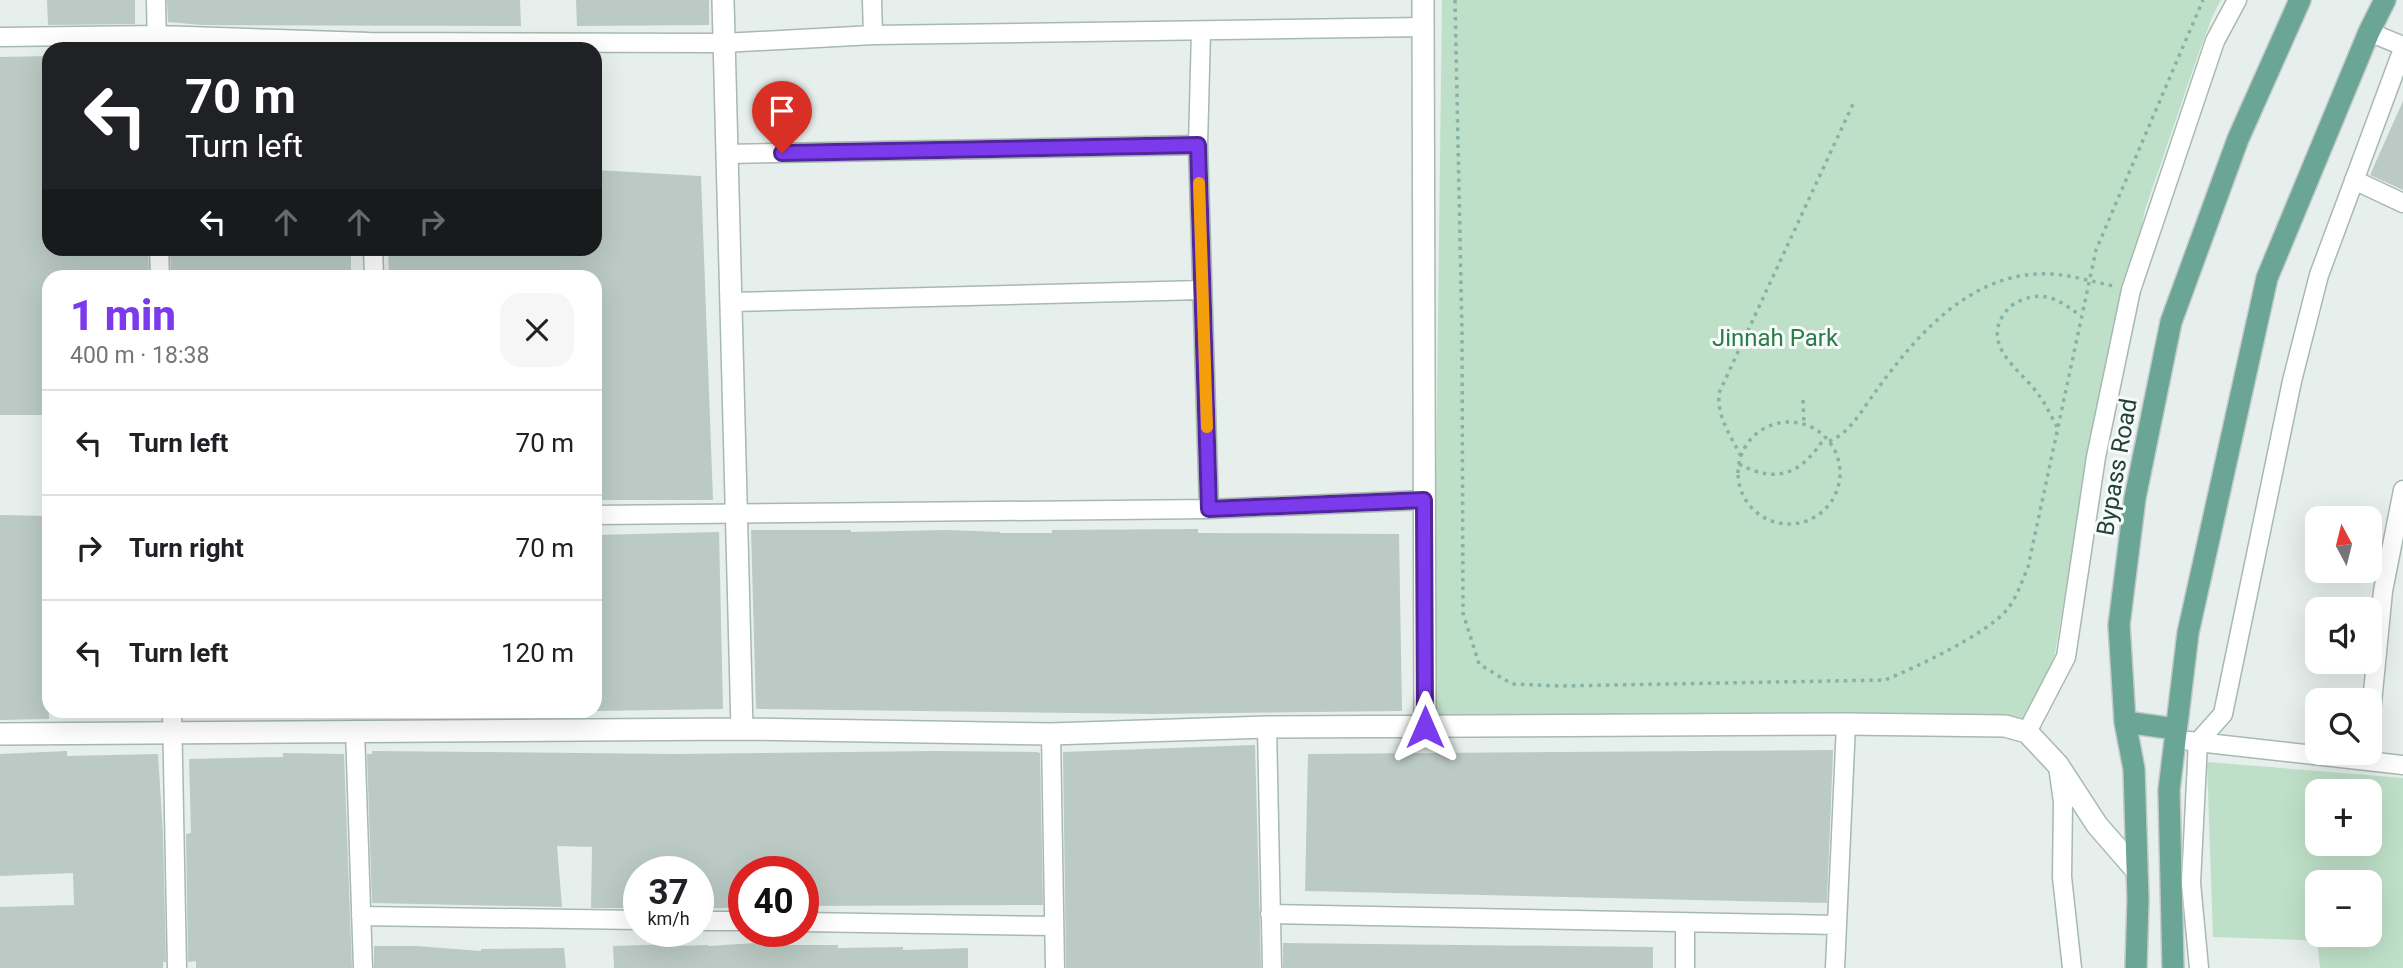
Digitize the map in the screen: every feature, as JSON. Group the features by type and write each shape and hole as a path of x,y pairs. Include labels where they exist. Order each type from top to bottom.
{"main road":[{"name":"Bypass Road","path":"2136,968 2134,769 2124,722 2119,625 2135,498 2171,322 2238,139 2300,0"},
{"path":"2173,968 2169,790 2188,633 2267,278 2369,32 2385,0"},
{"path":"2124,722 2176,734"}],"street":[{"path":"0,37 157,42 156,0"},
{"path":"723,0 742,729"},
{"path":"872,0 873,34"},
{"path":"1423,0 1425,727"},
{"path":"2027,732 2066,657 2096,457 2132,290 2215,41 2237,0"},
{"path":"602,44 724,43 873,34 1423,27"},
{"path":"1201,31 1198,145 1209,509"},
{"path":"2199,968 2191,883 2198,742 2223,714 2291,381 2319,275 2403,48 2369,32"},
{"path":"727,154 1198,145"},
{"path":"2354,180 2403,203"},
{"path":"731,302 1202,290"},
{"path":"2373,688 2383,591 2403,490"},
{"path":"602,515 1209,509 1424,500"},
{"path":"173,721 177,968"},
{"path":"0,734 173,721 355,730 742,729 1051,734 1267,727 1846,724 2005,726 2027,732 2058,765 2097,825 2137,871"},
{"path":"1835,968 1846,724"},
{"path":"1267,727 1272,968"},
{"path":"355,730 363,968"},
{"path":"1051,734 1055,968"},
{"path":"2176,734 2198,742 2305,752"},
{"path":"2382,760 2403,765"},
{"path":"2058,765 2063,802 2062,877 2072,968"},
{"path":"1270,914 1837,925"},
{"path":"361,916 623,920"},
{"path":"819,922 1053,926"},
{"path":"1685,923 1685,968"}],"path":[{"path":"1455,0 1462,333 1463,613 1479,664 1512,684 1548,686 1885,680 1920,666 2006,611 2028,567 2096,250 2203,0"},
{"path":"1741,456 1721,418 1718,407 1719,393 1853,104"},
{"path":"1829,441 1847,429 1889,372 1920,336 1951,307 1992,282 2017,276 2050,274 2132,290"},
{"path":"2057,427 2040,396 2001,353 1997,339 1998,324 2015,303 2031,296 2059,300 2081,316"},
{"path":"1803,400 1804,424"},
{"path":"1791,422 1804,424 1829,441 1839,463 1838,486 1827,507 1818,515 1796,523 1772,521 1752,508 1740,488 1741,456 1756,435 1767,428 1791,422"},
{"path":"1739,464 1759,474 1781,474 1805,462 1825,437"}],"green space":[{"name":"Jinnah Park","path":"1442,0 2221,0 2198,55 2145,210 2096,457 2086,469 2044,719 1433,715"},
{"path":"2207,762 2403,778 2403,968 2320,968 2317,947 2382,947 2382,870 2305,870 2303,940 2213,937"}],"building":[{"path":"47,0 135,0 135,24 48,25"},
{"path":"167,0 520,0 521,26 202,25 168,22"},
{"path":"576,0 709,0 709,25 577,26"},
{"path":"42,56 42,256 148,256 149,270 42,270 42,415 0,415 0,57"},
{"path":"2403,101 2403,190 2370,175"},
{"path":"602,170 701,176 713,500 602,500 602,270 389,270 388,256 602,256"},
{"path":"170,256 351,256 351,270 171,270"},
{"path":"0,515 42,516 42,718 49,719 0,720"},
{"path":"1198,529 1198,533 1399,534 1402,711 1153,714 756,709 751,530 1052,533 1052,530"},
{"path":"719,532 723,709 602,711 602,535"},
{"path":"1255,745 1261,968 1066,968 1063,752"},
{"path":"1833,750 1827,903 1305,891 1308,754"},
{"path":"67,751 67,756 158,754 166,962 163,962 163,968 0,968 0,907 74,905 73,873 0,876 0,754"},
{"path":"372,751 675,754 1037,752 1040,753 1043,905 819,906 819,856 728,856 728,908 714,908 714,856 623,856 623,908 591,908 592,847 557,846 562,907 372,903 367,754 372,754"},
{"path":"283,753 344,754 352,968 196,968 196,961 188,962 186,834 191,833 189,759 283,757"},
{"path":"1283,943 1653,947 1653,968 1283,968"},
{"path":"838,945 838,948 903,947 903,950 968,948 968,968 614,968 613,946"},
{"path":"374,946 481,951 564,948 566,968 374,968"}],"slow traffic":[{"path":"1199,183 1207,427"}],"route":[{"path":"782,153 1198,145 1209,509 1424,500 1425,727"}]}
